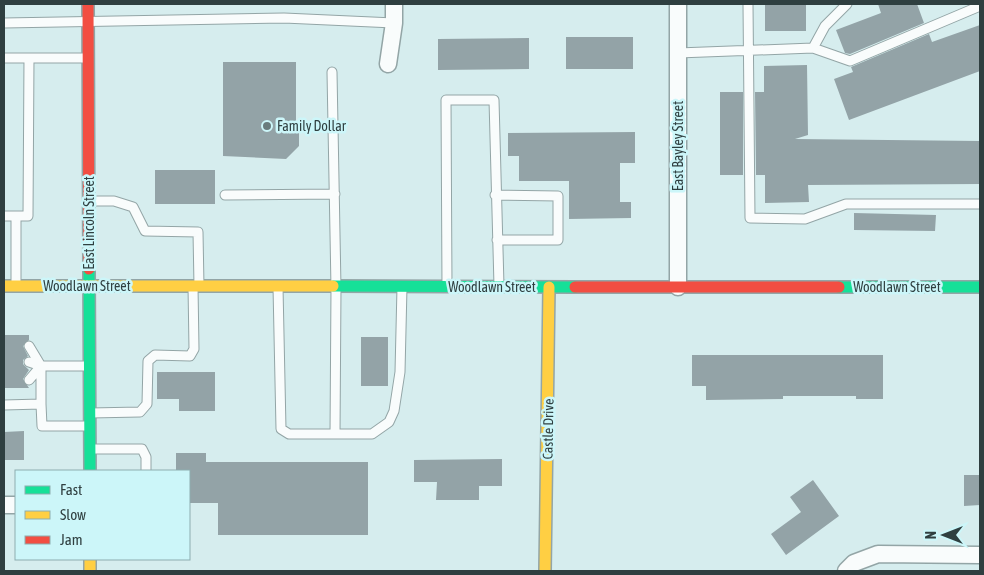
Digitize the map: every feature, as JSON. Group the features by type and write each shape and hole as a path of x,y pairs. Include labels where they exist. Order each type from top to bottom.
{"street":[{"name":"East Lincoln Street","path":"88,4 90,470"},
{"path":"388,64 394,23 394,4"},
{"name":"East Bayley Street","path":"678,4 678,287"},
{"name":"Woodlawn Street","path":"4,286 278,286 336,288 980,287"},
{"name":"Castle Drive","path":"546,571 549,287"},
{"path":"846,571 854,563 878,554 980,555"}],"lane":[{"path":"748,4 750,218 805,219 846,204 980,204"},
{"path":"813,48 825,26 847,4"},
{"path":"678,54 813,48 850,61 980,6"},
{"path":"4,23 284,18 394,23"},
{"path":"4,58 88,58"},
{"path":"4,216 28,216 29,58"},
{"path":"332,72 336,288 335,434"},
{"path":"447,287 446,100 494,100 495,195 499,287"},
{"path":"224,194 335,194"},
{"path":"495,195 558,196 558,240 497,240"},
{"path":"89,202 114,201 133,207 145,231 198,232 194,349 190,356 155,355 148,360 147,404 140,412 89,413"},
{"path":"16,216 16,286"},
{"path":"278,286 281,429 289,434 372,434 389,422 394,411 400,372 402,287"},
{"path":"29,346 41,366 42,426 89,426"},
{"path":"29,362 41,366 89,366"},
{"path":"29,380 41,366"},
{"path":"4,405 41,404"},
{"path":"90,450 142,449 146,457 146,470"}],"building":[{"path":"765,4 806,4 806,31 765,31"},
{"path":"878,4 917,4 924,23 850,54 845,53 836,30 881,13"},
{"path":"980,25 980,71 849,120 834,79 853,72 851,67 929,34 932,42"},
{"path":"566,37 633,37 633,69 566,69"},
{"path":"529,38 529,69 438,70 438,39"},
{"path":"223,62 296,62 296,130 299,130 299,146 286,159 223,156"},
{"path":"807,65 808,135 795,139 980,141 980,184 808,185 809,202 765,203 765,175 756,175 755,92 764,92 764,66"},
{"path":"720,92 743,92 743,175 720,175"},
{"path":"635,132 635,163 620,163 620,202 631,202 631,218 569,219 569,181 519,181 519,156 508,156 508,133"},
{"path":"155,170 215,170 215,204 155,204"},
{"path":"854,213 936,215 935,231 854,230"},
{"path":"4,335 29,335 29,340 23,346 28,356 23,360 23,364 29,370 23,379 29,388 4,388"},
{"path":"361,337 388,337 388,386 361,386"},
{"path":"692,355 883,355 883,399 856,399 856,396 783,396 783,399 706,400 706,386 692,386"},
{"path":"157,372 215,372 215,411 179,411 179,399 157,399"},
{"path":"24,431 24,460 4,460 4,432"},
{"path":"176,453 206,453 206,462 368,462 368,535 218,535 218,503 190,503 190,470 176,470"},
{"path":"502,459 502,486 479,486 479,500 436,500 437,482 414,482 414,460"},
{"path":"964,475 980,475 980,505 964,506"},
{"path":"813,480 839,516 786,555 771,534 801,512 790,497"}],"traffic: fast":[{"path":"89,269 90,470"},
{"path":"333,286 575,287"},
{"path":"839,287 980,287"}],"traffic: slow":[{"path":"4,286 333,286"},
{"path":"545,571 549,287"},
{"path":"90,560 90,571"}],"traffic: jam":[{"path":"88,4 89,269"},
{"path":"575,287 839,287"}],"place":[{"name":"Family Dollar","path":"267,126"}]}
